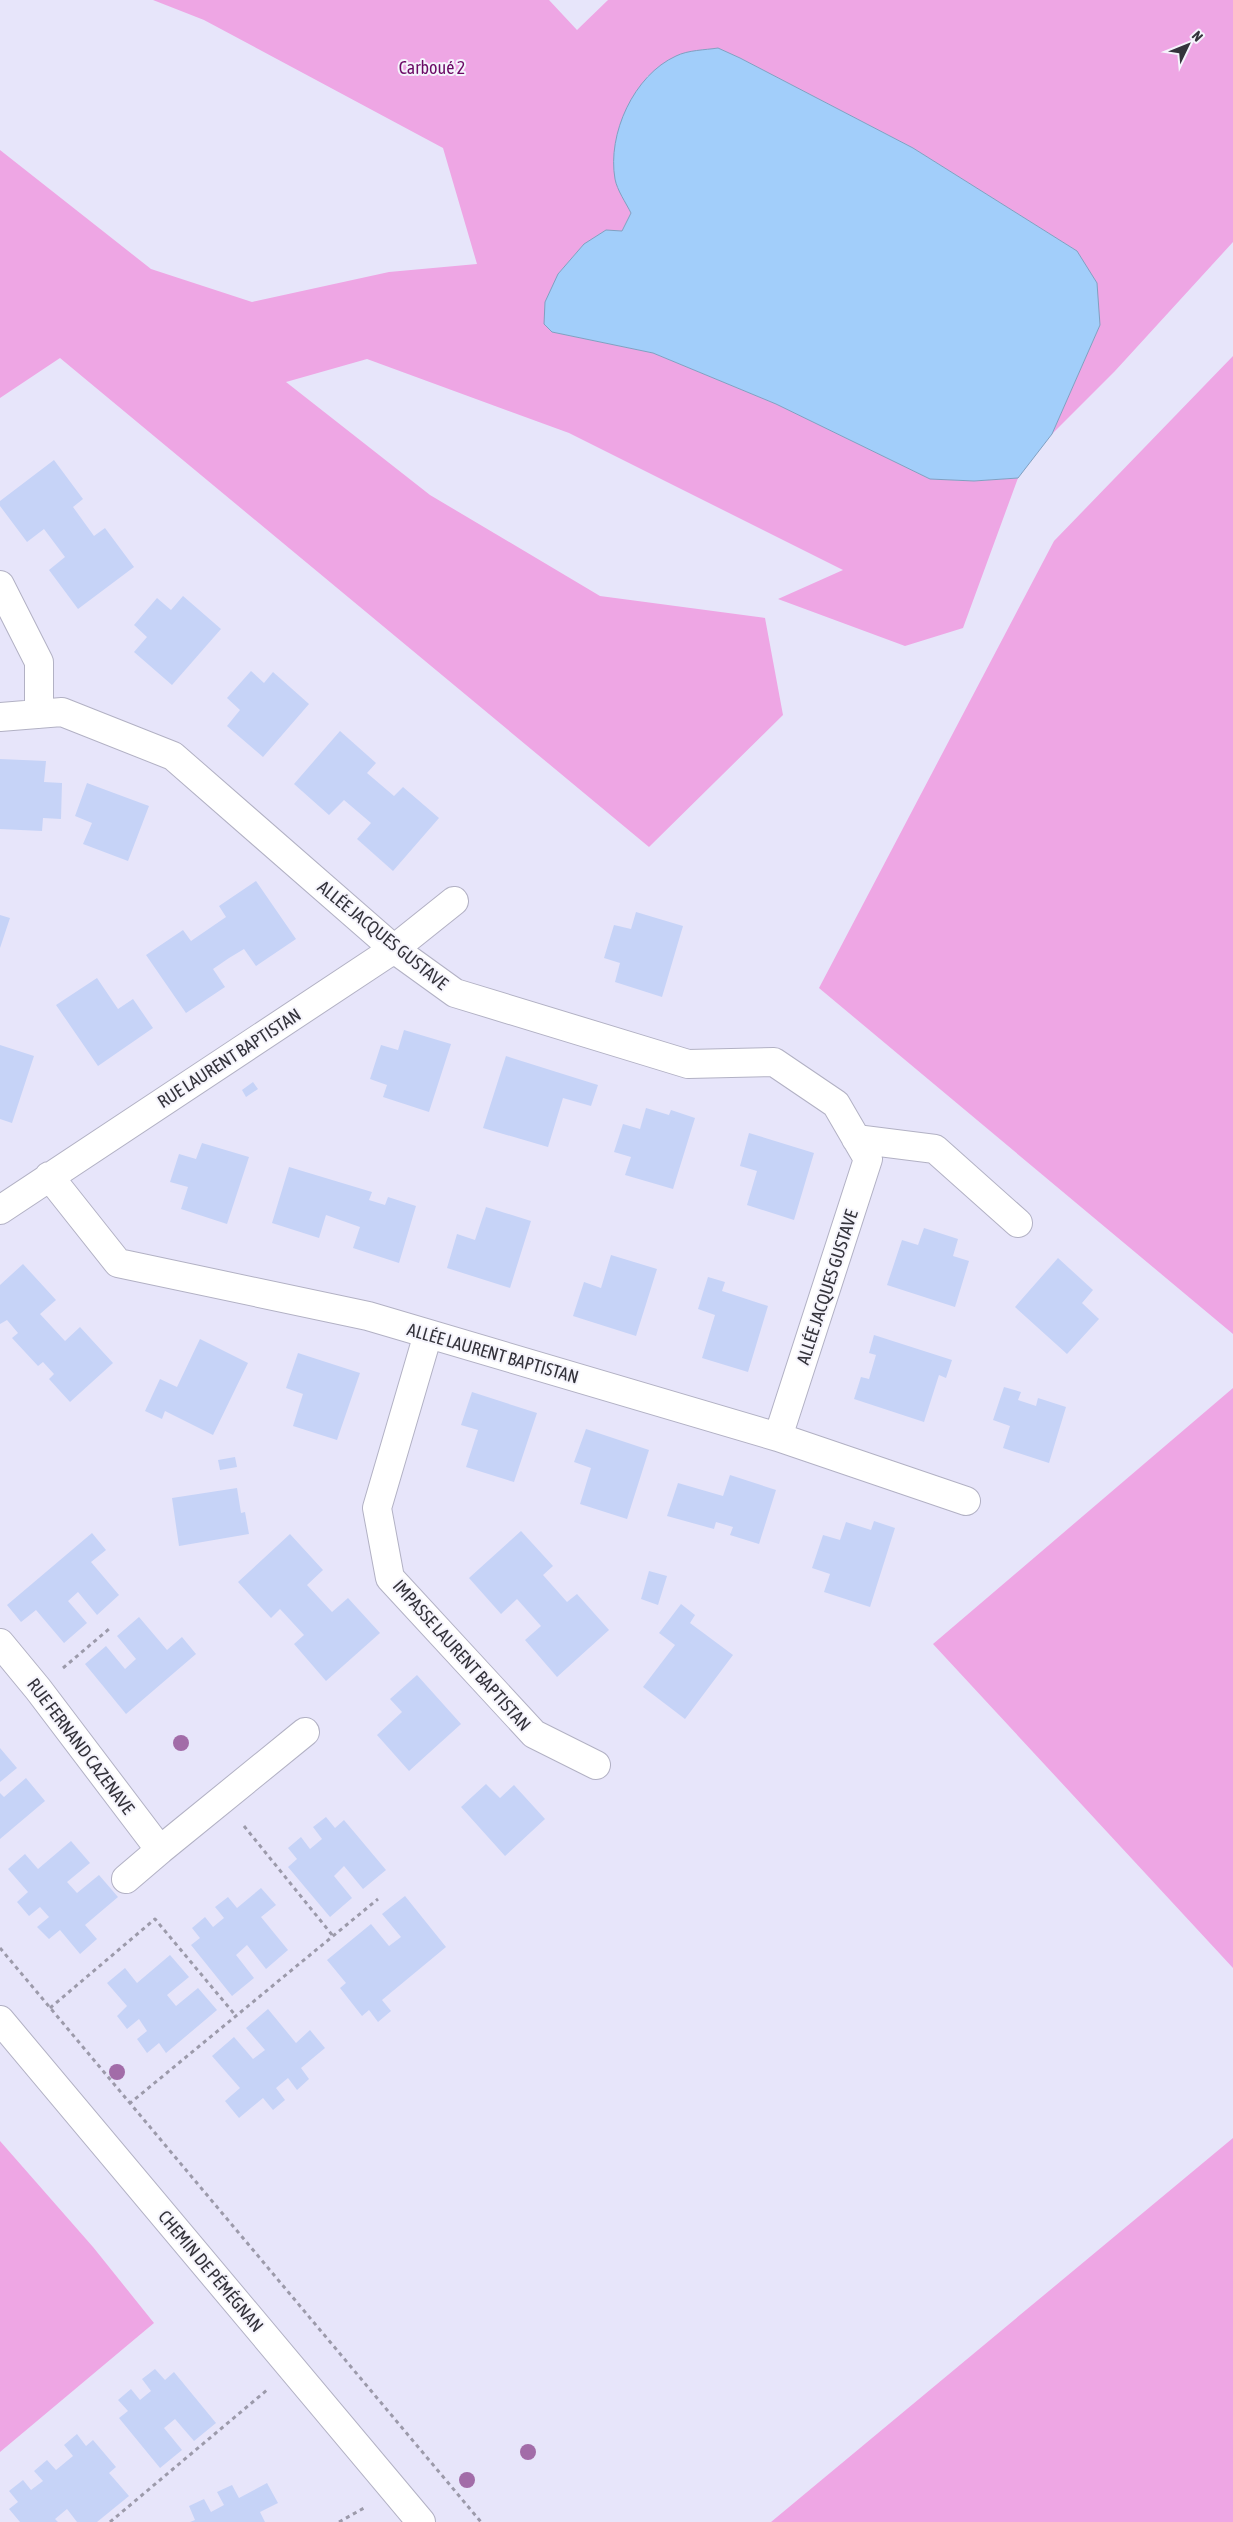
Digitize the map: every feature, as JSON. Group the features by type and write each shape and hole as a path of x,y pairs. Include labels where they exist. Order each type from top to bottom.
{"street":[{"path":"0,586 39,662 39,714"},
{"name":"ALLÉE JACQUES GUSTAVE","path":"0,717 62,712 173,756 394,949 455,993 688,1064 774,1062 836,1104 868,1158 778,1437"},
{"name":"RUE LAURENT BAPTISTAN","path":"0,1210 394,949 454,900"},
{"path":"856,1138 935,1149 1018,1223"},
{"name":"ALLÉE LAURENT BAPTISTAN","path":"50,1176 118,1263 368,1316 778,1437 966,1501"},
{"name":"IMPASSE LAURENT BAPTISTAN","path":"428,1334 377,1508 390,1578 534,1734 596,1765"},
{"name":"RUE FERNAND CAZENAVE","path":"0,1643 38,1689 160,1850"},
{"path":"126,1879 304,1732"},
{"name":"CHEMIN DE PÉMÉGNAN","path":"0,2020 421,2522"}],"path":[{"path":"38,1689 109,1628"},
{"path":"222,1800 333,1936"},
{"path":"129,2104 378,1900"},
{"path":"50,2008 155,1919 236,2016"},
{"path":"0,1948 481,2522"},
{"path":"110,2522 293,2368"}],"green space":[{"name":"Carboué 2","path":"153,0 549,0 577,30 608,0 1233,0 1233,242 1115,371 1052,434 1100,325 1077,251 913,148 718,48 677,56 647,77 615,180 631,213 622,231 606,230 584,244 558,274 552,332 653,353 776,404 930,479 974,481 1018,478 963,628 905,646 778,599 843,570 569,433 367,359 286,382 430,495 600,596 765,618 783,715 649,847 60,358 0,398 0,150 151,269 252,302 389,272 477,264 443,148 204,20"},
{"path":"1233,356 1233,1334 819,988 1054,541"},
{"path":"1233,1388 1233,1968 933,1644"},
{"path":"1233,2138 1233,2522 771,2522"},
{"path":"0,2141 93,2247 154,2323 0,2452"}],"water":[{"path":"718,48 913,148 1077,251 1097,283 1100,325 1052,434 1018,478 974,481 930,479 776,404 653,353 552,332 544,324 545,302 558,274 584,244 606,230 622,231 631,213 616,183 614,162 615,143 620,125 636,91 661,65 676,56 691,51"}],"building":[{"path":"54,460 83,499 73,507 94,536 105,528 134,567 78,609 49,570 65,557 44,529 27,542 0,506 0,501"},
{"path":"183,596 221,629 172,685 134,652 147,637 134,625 157,598 171,610"},
{"path":"251,671 264,683 273,672 309,704 263,757 227,726 240,710 227,698"},
{"path":"340,731 376,763 367,773 394,796 403,787 439,818 393,871 357,839 371,823 344,800 329,815 294,784"},
{"path":"0,759 46,761 44,782 62,783 61,819 43,818 42,831 0,829"},
{"path":"87,783 149,806 128,861 83,844 92,823 75,816"},
{"path":"256,881 296,939 256,966 244,949 229,958 213,969 225,987 186,1013 146,955 183,930 191,941 226,917 219,906"},
{"path":"636,912 683,926 662,997 615,982 620,963 604,958 614,925 631,929"},
{"path":"0,915 10,918 0,948"},
{"path":"97,978 118,1009 133,999 153,1028 98,1066 56,1005"},
{"path":"404,1030 451,1044 429,1112 383,1097 387,1085 370,1079 381,1045 398,1050"},
{"path":"0,1045 34,1056 12,1123 0,1119"},
{"path":"506,1056 598,1085 591,1106 563,1098 548,1147 483,1128"},
{"path":"253,1082 258,1089 246,1097 242,1090"},
{"path":"646,1108 669,1115 671,1110 695,1118 673,1189 625,1175 631,1157 614,1152 623,1124 640,1129"},
{"path":"749,1133 814,1153 794,1220 747,1205 757,1171 740,1166"},
{"path":"202,1143 249,1157 227,1224 181,1209 188,1187 170,1182 179,1154 196,1159"},
{"path":"289,1167 372,1192 369,1200 385,1205 388,1197 416,1206 399,1263 353,1248 360,1227 326,1215 319,1238 272,1223"},
{"path":"486,1207 531,1221 510,1288 447,1268 457,1234 475,1240"},
{"path":"924,1228 958,1239 953,1256 969,1261 955,1307 887,1285 902,1240 918,1245"},
{"path":"611,1255 657,1269 636,1336 573,1316 584,1282 601,1288"},
{"path":"1058,1258 1093,1290 1082,1303 1099,1319 1067,1354 1015,1307"},
{"path":"23,1264 56,1300 40,1314 65,1341 80,1327 113,1363 70,1402 49,1379 54,1374 43,1362 38,1366 12,1338 18,1333 7,1320 0,1324 0,1285"},
{"path":"708,1277 725,1282 722,1291 768,1306 748,1372 702,1358 715,1315 698,1309"},
{"path":"874,1335 952,1360 946,1378 939,1375 924,1422 854,1399 861,1377 869,1379 876,1355 869,1353"},
{"path":"200,1339 248,1363 213,1435 165,1411 162,1419 145,1411 160,1379 177,1387"},
{"path":"298,1353 360,1373 337,1440 293,1426 303,1394 286,1388"},
{"path":"1004,1387 1021,1392 1018,1400 1036,1406 1038,1398 1066,1407 1049,1463 1003,1448 1010,1426 993,1420"},
{"path":"472,1392 537,1413 514,1482 466,1467 478,1430 461,1425"},
{"path":"586,1429 649,1450 627,1519 580,1504 591,1468 574,1462"},
{"path":"235,1457 237,1467 220,1470 218,1460"},
{"path":"730,1475 776,1490 759,1544 730,1535 733,1527 716,1522 714,1529 667,1516 678,1483 723,1496"},
{"path":"237,1488 241,1513 245,1512 249,1534 179,1546 172,1498"},
{"path":"874,1521 895,1528 870,1607 824,1592 830,1574 812,1568 823,1535 840,1540 846,1522 871,1530"},
{"path":"521,1531 553,1566 543,1575 567,1602 577,1594 609,1630 557,1677 525,1640 541,1626 517,1599 501,1614 469,1578"},
{"path":"92,1533 106,1550 91,1562 119,1595 97,1615 78,1592 68,1601 87,1623 64,1643 36,1610 21,1622 7,1605"},
{"path":"290,1534 323,1570 307,1585 332,1612 348,1598 380,1633 326,1681 294,1644 304,1635 280,1609 271,1618 238,1582"},
{"path":"649,1571 667,1576 658,1605 641,1599"},
{"path":"681,1604 695,1615 690,1623 733,1655 685,1719 643,1687 675,1645 659,1633"},
{"path":"139,1617 167,1650 182,1637 196,1654 126,1714 85,1664 106,1646 125,1669 136,1659 117,1636"},
{"path":"417,1675 461,1724 409,1771 377,1735 402,1712 390,1699"},
{"path":"0,1748 17,1768 0,1782"},
{"path":"26,1778 45,1801 0,1839 0,1793 4,1797"},
{"path":"486,1784 500,1798 514,1785 545,1819 505,1856 461,1807"},
{"path":"326,1817 335,1828 344,1820 386,1870 363,1889 344,1866 334,1876 352,1898 330,1917 288,1867 297,1859 288,1848 301,1837 310,1849 322,1839 313,1827"},
{"path":"71,1841 90,1863 67,1882 77,1893 99,1875 118,1897 85,1925 97,1939 80,1954 60,1930 49,1939 37,1927 49,1917 40,1907 29,1916 17,1902 28,1892 8,1869 25,1854 38,1869"},
{"path":"261,1888 276,1905 261,1917 288,1950 266,1969 247,1945 236,1955 254,1978 232,1996 191,1945 200,1938 192,1928 205,1917 213,1927 224,1918 215,1907 228,1897 237,1908"},
{"path":"405,1896 446,1947 382,2000 391,2011 378,2022 369,2010 362,2016 340,1988 346,1983 327,1960 371,1924 389,1946 401,1937 382,1914"},
{"path":"170,1955 189,1977 167,1995 176,2006 198,1988 217,2010 166,2053 159,2043 147,2053 137,2039 147,2031 139,2019 127,2029 117,2016 127,2006 107,1983 125,1968 137,1983"},
{"path":"268,2009 296,2043 310,2030 325,2048 301,2068 309,2079 297,2090 288,2078 276,2088 285,2100 273,2110 263,2098 239,2118 225,2101 240,2088 212,2056 234,2037 253,2059 265,2050 246,2028"},
{"path":"155,2369 165,2380 174,2372 216,2423 194,2441 175,2419 164,2428 182,2450 160,2468 119,2418 128,2411 118,2400 131,2389 140,2400 151,2391 142,2379"},
{"path":"77,2434 86,2446 93,2440 116,2467 109,2473 129,2496 97,2522 77,2522 67,2509 55,2519 58,2522 20,2522 9,2509 18,2502 9,2491 23,2480 31,2490 43,2481 34,2471 47,2460 56,2470 73,2456 64,2445"},
{"path":"267,2483 278,2503 260,2512 265,2522 190,2522 195,2520 189,2506 204,2499 211,2512 224,2505 217,2492 232,2485 239,2498"}]}
